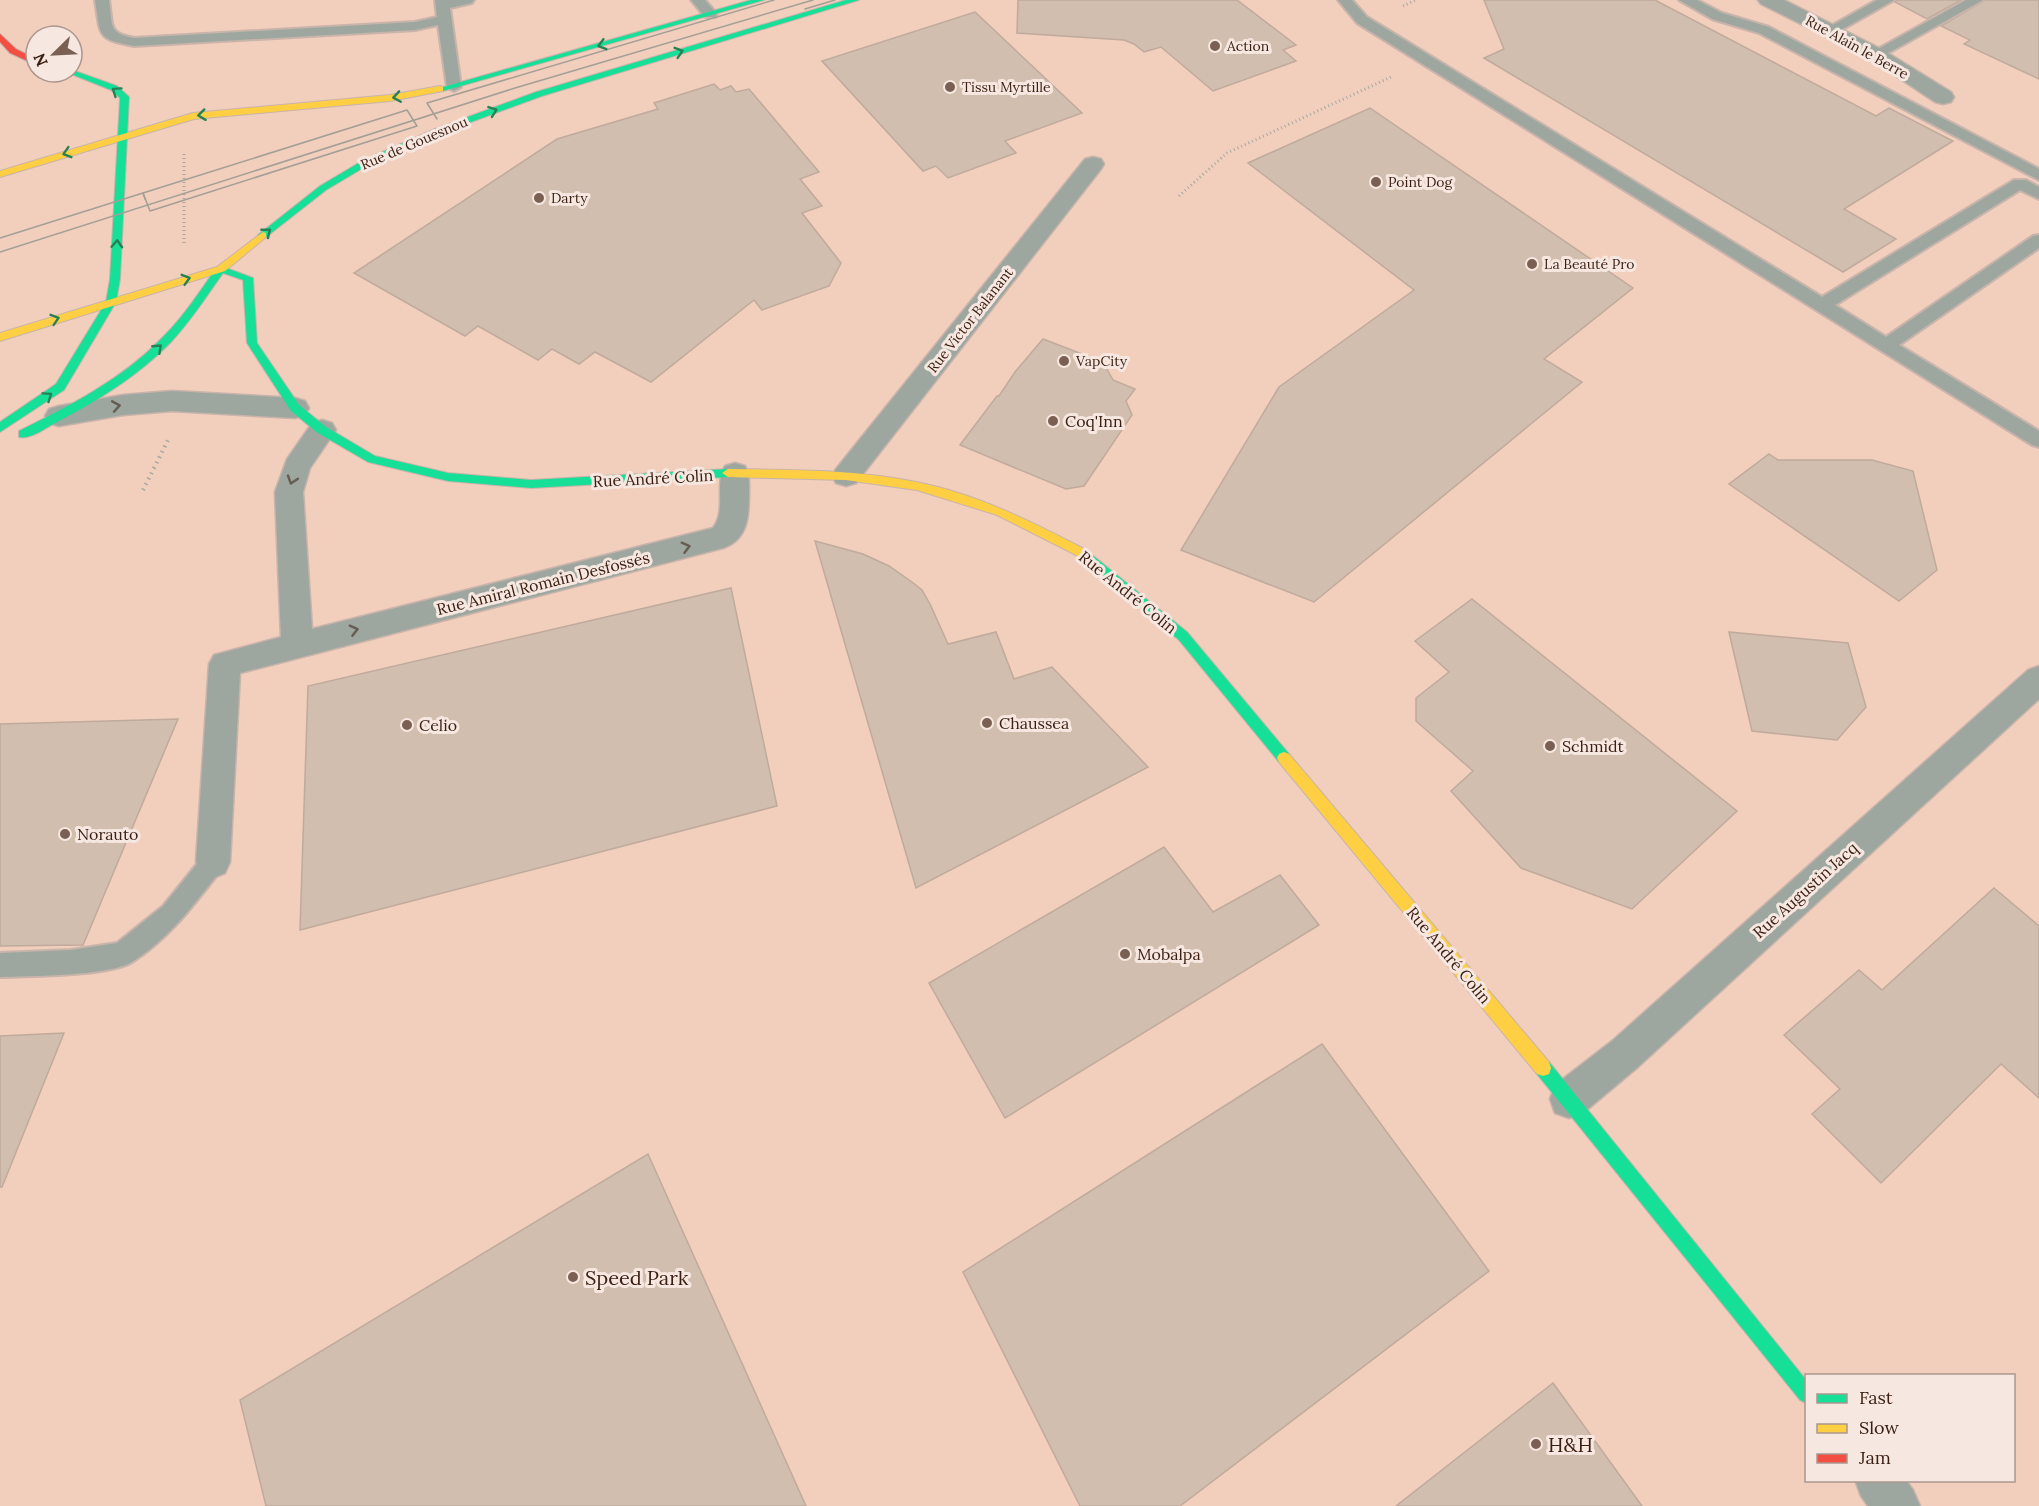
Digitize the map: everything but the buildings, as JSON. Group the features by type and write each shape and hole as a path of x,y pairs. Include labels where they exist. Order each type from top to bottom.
{"main road":[{"path":"0,174 203,115 354,102 454,87 759,0"},
{"name":"Rue de Gouesnou","path":"0,337 221,269 322,188 365,163 410,142 539,94 855,0"},
{"path":"0,37 13,51 24,56"},
{"path":"0,428 60,387 111,302 115,279 124,97 114,88 84,77"},
{"path":"7,442 59,416 128,372 157,349 221,269"},
{"name":"Rue André Colin","path":"221,269 248,278 252,343 295,408 322,430 372,459 448,477 531,484 735,473 846,476 917,486 1001,512 1085,554 1183,636 1569,1099 1805,1393"}],"street":[{"name":"Rue Alain le Berre","path":"1768,0 1876,54 1943,97"},
{"name":"Rue Victor Balanant","path":"846,476 1093,164"},
{"path":"59,416 123,405 172,401 295,408"},
{"path":"297,644 289,492 297,466 322,430"},
{"name":"Rue Amiral Romain Desfossés","path":"213,862 225,664 723,537 735,520 735,473"},
{"name":"Rue Augustin Jacq","path":"1569,1099 1625,1054 2039,679"},
{"path":"1879,1482 1897,1506"}],"lane":[{"path":"102,0 107,31 113,38 134,42 415,26 444,9 467,0"},
{"path":"698,0 710,14"},
{"path":"1345,0 1362,20 2039,440"},
{"path":"1686,0 1717,16 1764,30 2039,175"},
{"path":"1829,31 1887,0"},
{"path":"1876,54 1976,0"},
{"path":"444,9 454,87"},
{"path":"1822,305 2020,183 2039,194"},
{"path":"1886,345 2039,240"},
{"path":"0,965 71,962 123,954 172,914 213,862"}],"path":[{"path":"1179,196 1227,153 1395,76"}],"shaded area":[{"path":"0,0 2039,0 2039,1506 0,1506"}],"tram line":[{"path":"434,114 427,103 774,0"},
{"path":"434,114 813,0"},
{"path":"805,9 835,0"},
{"path":"143,193 407,110 413,120"},
{"path":"413,120 434,114"},
{"path":"434,114 437,119"},
{"path":"148,205 150,211 417,126 413,120"},
{"path":"148,205 413,120"},
{"path":"0,238 143,193"},
{"path":"143,193 148,205"},
{"path":"143,193 145,199"},
{"path":"0,252 148,205"}],"traffic: fast":[{"path":"440,89 760,0"},
{"path":"263,235 323,188 365,163 438,131 539,94 855,0"},
{"path":"0,428 60,387 111,302 115,279 125,97 114,88 84,77"},
{"path":"221,269 248,278 252,343 295,408 322,430 372,459 448,477 531,484 728,473"},
{"path":"23,434 98,394 133,370 165,342 180,325 221,269"},
{"path":"1086,555 1183,636 1284,758"},
{"path":"1543,1068 1805,1393"}],"traffic: slow":[{"path":"0,174 193,116 390,98 440,89"},
{"path":"0,337 221,269 263,235"},
{"path":"728,473 846,476 917,486 1001,512 1086,555"},
{"path":"1284,758 1543,1068"}],"traffic: jam":[{"path":"0,37 13,51 24,56"}],"place":[{"name":"Action","path":"1215,46"},
{"name":"Tissu Myrtille","path":"950,87"},
{"name":"Point Dog","path":"1376,182"},
{"name":"Darty","path":"539,198"},
{"name":"La Beauté Pro","path":"1532,264"},
{"name":"VapCity","path":"1064,361"},
{"name":"Coq'Inn","path":"1053,421"},
{"name":"Chaussea","path":"987,723"},
{"name":"Celio","path":"407,725"},
{"name":"Schmidt","path":"1550,746"},
{"name":"Norauto","path":"65,834"},
{"name":"Mobalpa","path":"1125,954"},
{"name":"Speed Park","path":"573,1277"},
{"name":"H&H","path":"1536,1444"}]}
